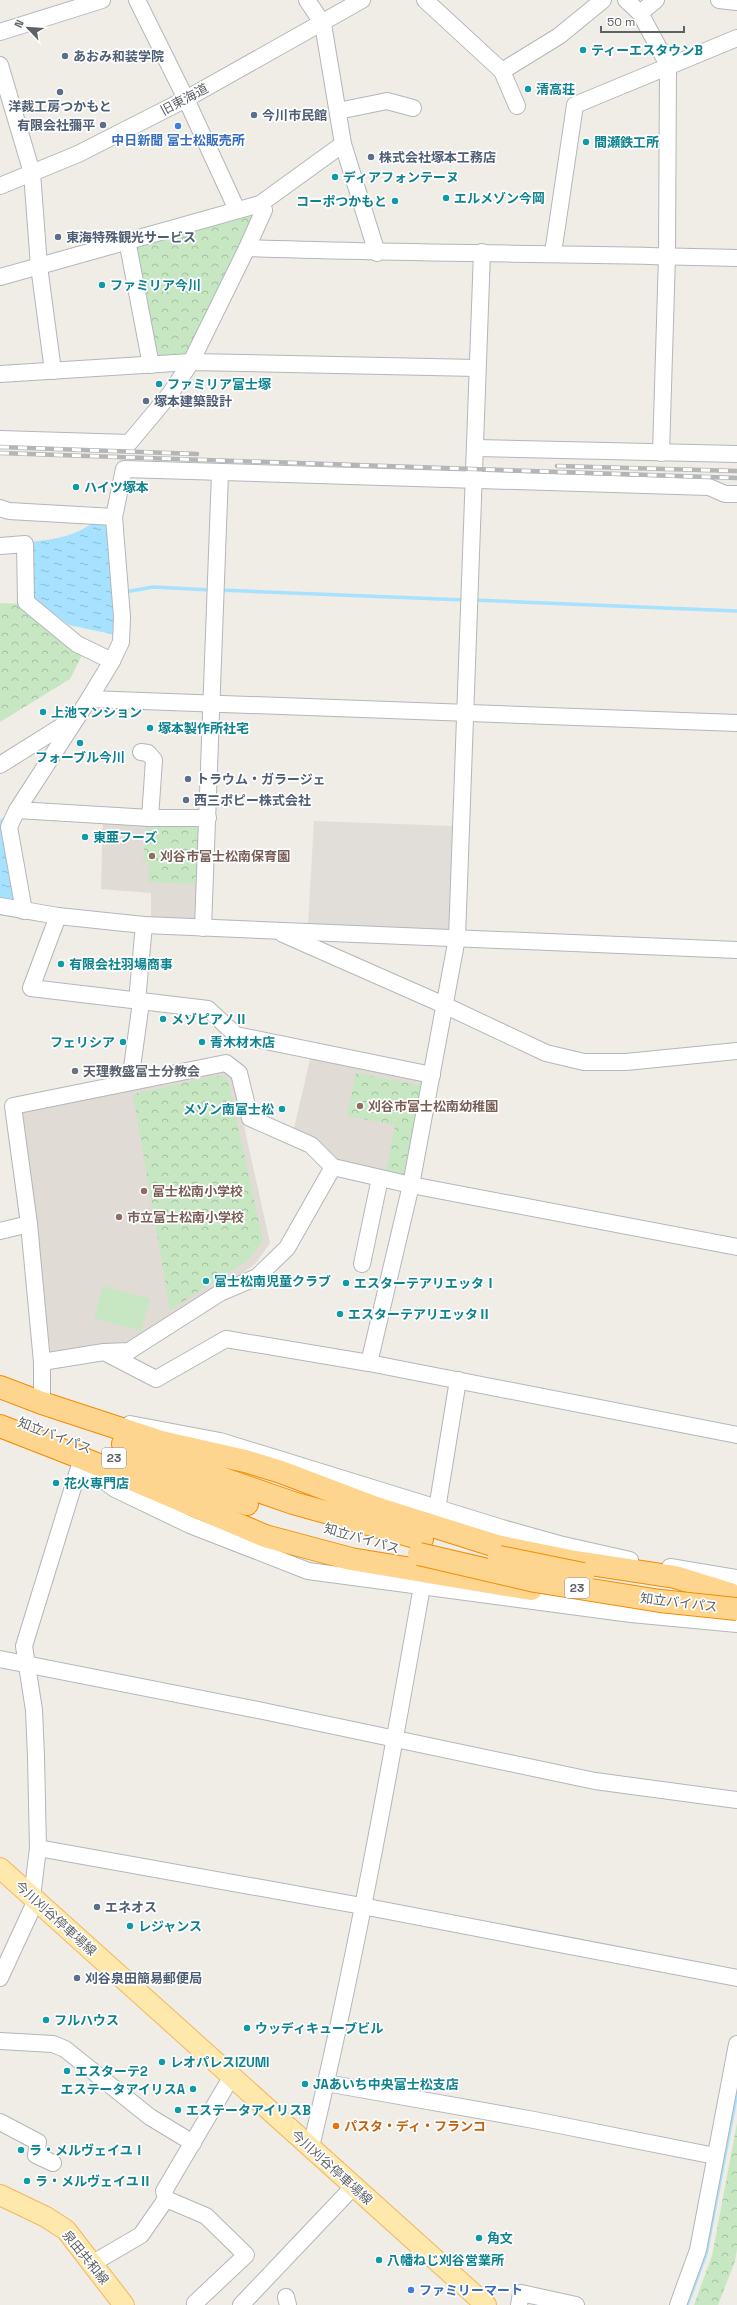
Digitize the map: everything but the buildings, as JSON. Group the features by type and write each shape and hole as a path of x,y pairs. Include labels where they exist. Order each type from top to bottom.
{"highway":[{"path":"0,1388 42,1404 104,1422 161,1442 245,1461 281,1472 376,1508 496,1546 570,1562 675,1577 735,1594"},
{"name":"知立バイパス","path":"0,1398 228,1490 339,1532 421,1547 468,1551 581,1573 735,1594"},
{"name":"知立バイパス","path":"0,1414 180,1483 228,1490"},
{"path":"0,1426 82,1458 234,1525 305,1548 358,1561 564,1594 588,1589"},
{"name":"知立バイパス","path":"421,1547 535,1581 588,1589 735,1594"}],"main road":[{"name":"今川刈谷停車場線","path":"0,1868 486,2305"},
{"name":"泉田共和線","path":"0,2195 46,2217 66,2230 124,2305"}],"street":[{"path":"0,32 102,0"},
{"path":"137,0 186,99 237,210"},
{"path":"307,0 322,24 343,144 377,253"},
{"name":"旧東海道","path":"0,186 78,154 186,99 322,24 362,0"},
{"path":"424,0 502,70 517,106"},
{"path":"502,70 559,36 603,0"},
{"path":"626,0 640,13 668,65 667,256 661,453"},
{"path":"640,13 656,0"},
{"path":"719,0 737,2"},
{"path":"552,253 575,105 668,65 737,38"},
{"path":"0,65 32,173 39,266 53,372"},
{"path":"338,111 387,101 413,108"},
{"path":"0,277 127,240 260,204 343,144"},
{"path":"0,439 129,443 170,394 191,362 264,210 260,204"},
{"path":"127,240 151,365"},
{"path":"247,248 377,253 482,252 737,258"},
{"path":"369,1363 411,1185 457,938 482,252"},
{"path":"0,374 53,372 191,362 477,368"},
{"path":"476,448 737,454"},
{"path":"24,911 10,827 17,810 89,699 121,642 122,617 114,517 124,469 709,487 725,494 737,494"},
{"path":"203,928 208,818 210,704 220,473"},
{"path":"0,508 9,511 114,517"},
{"path":"0,546 25,544 26,602 77,644 112,660"},
{"path":"89,699 737,723"},
{"path":"0,765 78,716"},
{"path":"141,752 148,753 154,760 150,818"},
{"path":"17,810 150,818 208,818"},
{"path":"0,906 58,916 144,925 737,950"},
{"path":"58,916 32,988 208,1009 236,1036 432,1075"},
{"path":"130,1082 139,1001 144,925"},
{"path":"275,930 444,1005 546,1053 584,1062 626,1062 737,1051"},
{"path":"42,1404 42,1362 29,1224 13,1106 226,1063 239,1073 250,1118 312,1145 333,1167 411,1185 737,1247"},
{"path":"42,1362 104,1352 129,1351 220,1293 257,1277 287,1248 333,1167"},
{"path":"362,1264 380,1178"},
{"path":"0,1230 29,1224"},
{"path":"104,1352 156,1379 226,1339 369,1363 737,1435"},
{"path":"437,1509 458,1380"},
{"path":"104,1422 126,1423 220,1441 437,1509 559,1544 617,1558 735,1594"},
{"path":"82,1458 94,1474 115,1489 190,1525 308,1571 631,1614 737,1624"},
{"path":"0,1978 34,1898 38,1848 34,1710 24,1646 82,1458"},
{"path":"311,2147 326,2083 395,1740 422,1586"},
{"path":"0,1659 595,1781 737,1800"},
{"path":"38,1848 362,1906 737,1978"},
{"path":"0,2041 53,2044 65,2049 150,2117 192,2143"},
{"path":"678,2305 698,2250 737,2044"},
{"path":"93,2263 141,2235 166,2199 164,2191 232,2076"},
{"path":"326,2083 542,2122 715,2156"},
{"path":"0,2122 38,2142 36,2155 52,2163"},
{"path":"241,2305 354,2186"},
{"path":"166,2199 206,2216 246,2255 195,2303 196,2305"},
{"path":"519,2305 521,2293 576,2305"}],"shaded area":[{"name":"刈谷市富士松南保育園","path":"103,819 204,823 197,920 151,918 151,893 101,889"},
{"path":"314,821 454,826 449,930 308,924"},
{"name":"刈谷市富士松南幼稚園","path":"311,1055 427,1079 405,1181 339,1165 293,1133"},
{"name":"富士松南小学校","path":"225,1070 233,1077 270,1243 255,1264 236,1278 128,1346 44,1354 17,1113"}],"green space":[{"path":"257,213 183,358 155,360 133,244"},
{"path":"0,603 23,604 84,651 70,679 0,722"},
{"path":"146,825 199,826 195,884 148,882 149,862 143,862"},
{"path":"356,1073 423,1086 403,1176 386,1172 395,1125 347,1116"},
{"path":"221,1075 228,1081 263,1241 248,1260 170,1310 133,1094"},
{"path":"103,1286 150,1299 141,1331 94,1318"},
{"path":"737,2123 737,2249 735,2261 718,2305 694,2305 712,2256"}],"water":[{"path":"98,519 107,521 116,635 69,625 32,597 32,542 66,536 82,530"},
{"path":"4,817 15,904 0,901 0,820"}],"waterway":[{"path":"125,590 125,592 153,587 211,590"},
{"path":"219,590 465,600"},
{"path":"473,600 737,611"},
{"path":"687,2305 706,2254 737,2092"}],"railway":[{"path":"0,447 197,454"},
{"path":"0,453 737,478"},
{"path":"557,466 737,471"}],"place":[{"name":"ティーエスタウンB","path":"583,50"},
{"name":"あおみ和装学院","path":"65,56"},
{"name":"清高荘","path":"528,89"},
{"name":"洋裁工房つかもと","path":"60,92"},
{"name":"今川市民館","path":"254,115"},
{"name":"有限会社彌平","path":"103,125"},
{"name":"中日新聞 富士松販売所","path":"178,126"},
{"name":"間瀬鉄工所","path":"586,142"},
{"name":"株式会社塚本工務店","path":"371,157"},
{"name":"ディアフォンテーヌ","path":"335,177"},
{"name":"エルメゾン今岡","path":"446,198"},
{"name":"コーポつかもと","path":"395,201"},
{"name":"東海特殊観光サービス","path":"58,237"},
{"name":"ファミリア今川","path":"102,285"},
{"name":"ファミリア富士塚","path":"159,384"},
{"name":"塚本建築設計","path":"146,401"},
{"name":"ハイツ塚本","path":"76,487"},
{"name":"上池マンション","path":"43,712"},
{"name":"塚本製作所社宅","path":"150,728"},
{"name":"フォーブル今川","path":"80,743"},
{"name":"トラウム・ガラージェ","path":"188,779"},
{"name":"西三ポピー株式会社","path":"186,800"},
{"name":"東亜フーズ","path":"85,837"},
{"name":"刈谷市富士松南保育園","path":"152,856"},
{"name":"有限会社羽場商事","path":"61,964"},
{"name":"メゾピアノⅡ","path":"163,1019"},
{"name":"フェリシア","path":"123,1042"},
{"name":"青木材木店","path":"202,1042"},
{"name":"天理教盛富士分教会","path":"75,1071"},
{"name":"刈谷市富士松南幼稚園","path":"360,1106"},
{"name":"メゾン南富士松","path":"282,1109"},
{"name":"富士松南小学校","path":"144,1191"},
{"name":"市立富士松南小学校","path":"119,1217"},
{"name":"富士松南児童クラブ","path":"206,1281"},
{"name":"エスターテアリエッタⅠ","path":"346,1283"},
{"name":"エスターテアリエッタⅡ","path":"340,1314"},
{"name":"花火専門店","path":"56,1483"},
{"name":"エネオス","path":"97,1907"},
{"name":"レジャンス","path":"130,1926"},
{"name":"刈谷泉田簡易郵便局","path":"77,1978"},
{"name":"フルハウス","path":"46,2020"},
{"name":"ウッディキューブビル","path":"247,2028"},
{"name":"レオパレスIZUMI","path":"162,2062"},
{"name":"エスターテ2","path":"67,2071"},
{"name":"JAあいち中央富士松支店","path":"305,2084"},
{"name":"エステータアイリスA","path":"193,2089"},
{"name":"エステータアイリスB","path":"178,2110"},
{"name":"パスタ・ディ・フランコ","path":"336,2126"},
{"name":"ラ・メルヴェイユⅠ","path":"21,2150"},
{"name":"ラ・メルヴェイユⅡ","path":"27,2181"},
{"name":"角文","path":"479,2238"},
{"name":"八幡ねじ刈谷営業所","path":"379,2260"},
{"name":"ファミリーマート","path":"411,2290"}]}
